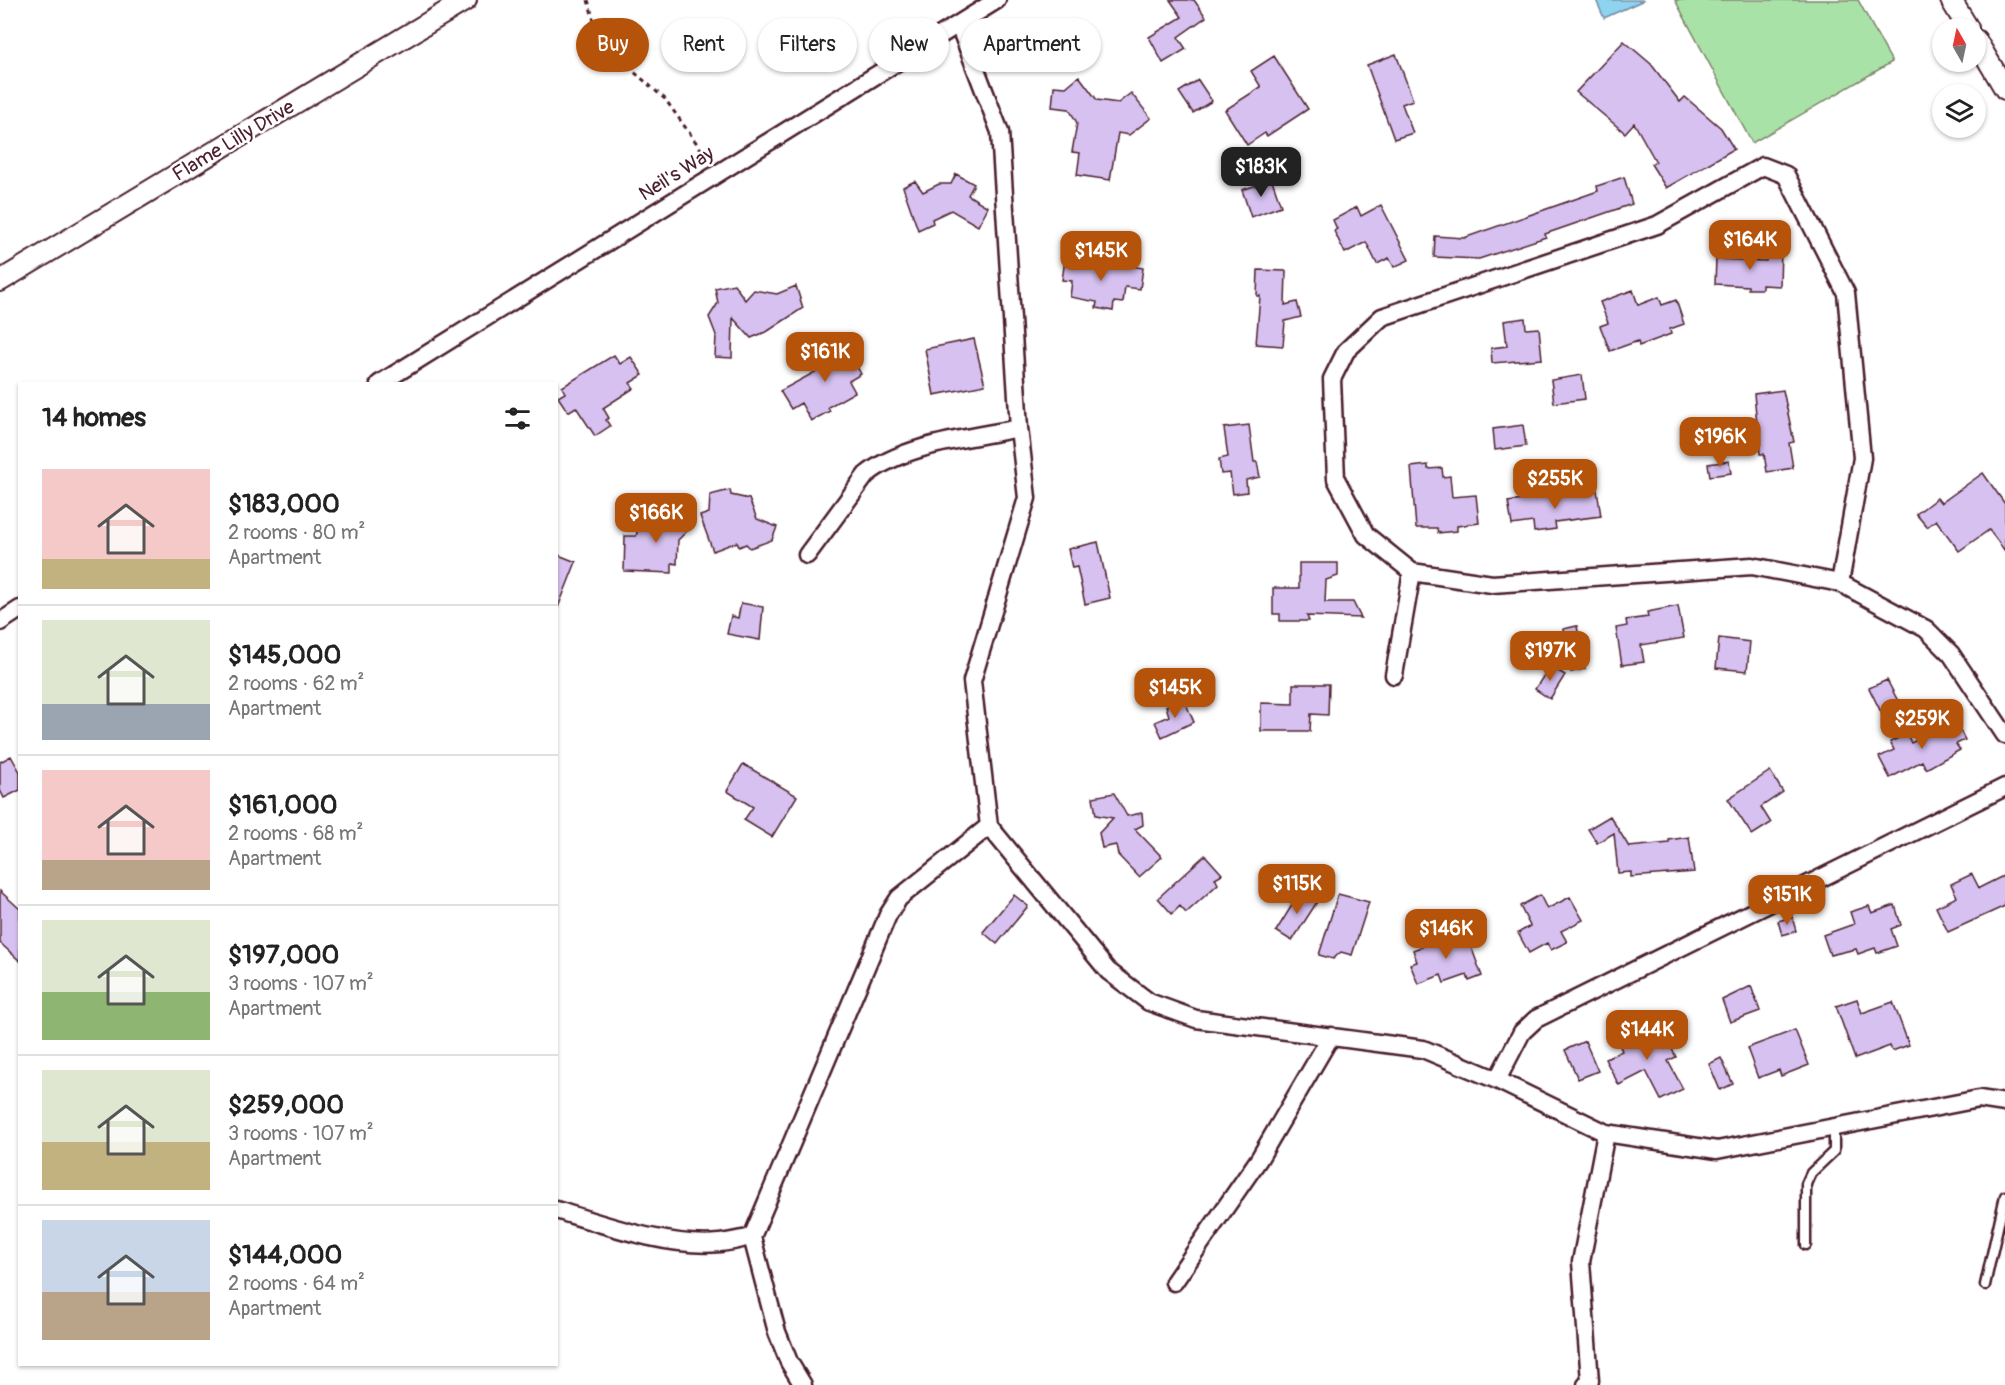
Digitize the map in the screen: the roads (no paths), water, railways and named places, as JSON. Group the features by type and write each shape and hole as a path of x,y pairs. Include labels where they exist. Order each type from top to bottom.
{"street":[{"name":"Flame Lilly Drive","path":"0,281 466,0"},
{"name":"Neil's Way","path":"382,382 729,164 997,0"},
{"path":"1952,0 1962,18"},
{"path":"958,25 1000,132 1019,428 1027,498 972,681 988,826 1108,971 1149,1002 1196,1019 1423,1049 1497,1080 1606,1133 1717,1150 1979,1099 2005,1103"},
{"path":"1986,57 2005,90"},
{"path":"1840,583 1862,458 1846,293 1786,175 1763,166 1657,225 1382,317 1347,351 1332,379 1336,479 1365,535 1412,572 1492,584 1752,566 1840,583 1926,629 1951,654 2005,735"},
{"path":"807,555 866,475 878,465 913,451 1019,428"},
{"path":"1394,675 1412,572"},
{"path":"0,622 18,610"},
{"path":"1497,1080 1522,1032 1536,1019 2005,787"},
{"path":"803,1385 789,1362 777,1332 752,1237 888,915 899,898 988,826"},
{"path":"1174,1282 1259,1159 1331,1036"},
{"path":"1586,1385 1590,1381 1581,1262 1606,1133"},
{"path":"558,1211 613,1227 680,1241 719,1243 752,1237"}],"lane":[{"path":"1806,1245 1806,1184 1811,1173 1834,1151 1834,1128"},
{"path":"1985,1285 2005,1196"}],"water":[{"path":"1596,0 1644,0 1604,18"}]}
